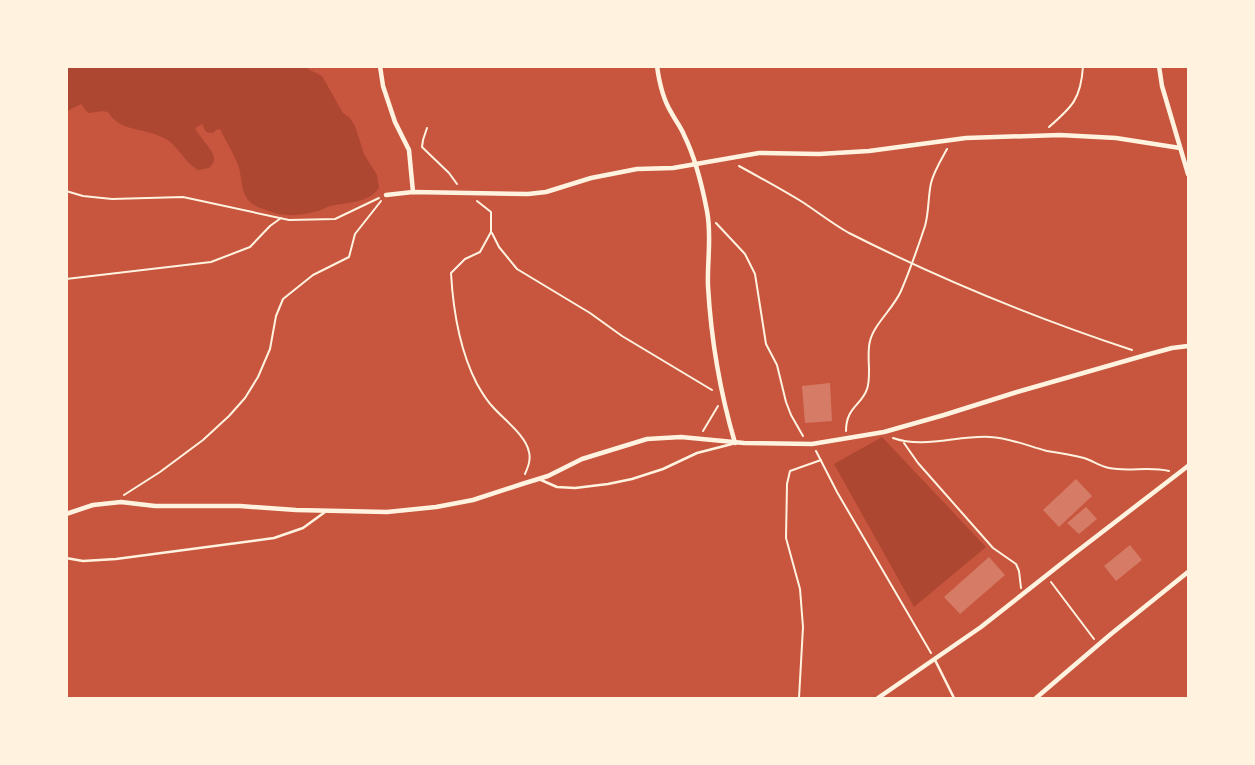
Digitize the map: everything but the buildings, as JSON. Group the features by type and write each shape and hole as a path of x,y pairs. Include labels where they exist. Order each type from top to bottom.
{"street":[{"path":"380,66 383,86 395,122 409,150 412,192"},
{"path":"657,66 668,109 684,134 696,163 708,215 710,319 722,396 735,443"},
{"path":"1159,66 1162,86 1188,174"},
{"path":"386,195 412,192 528,194 546,192 614,173 673,168 759,153 869,151 952,140 1060,135 1116,138 1180,148"},
{"path":"66,514 93,505 121,502 155,506 240,506 387,512 436,508 472,500 548,476 582,459 647,439 681,437 735,443 810,444 845,439 884,432 1146,355 1188,346"},
{"path":"878,698 981,627 1188,466"},
{"path":"1036,698 1188,572"}],"lane":[{"path":"538,479 557,487 608,484 663,469 697,453 735,443"},
{"path":"66,558 83,561 116,558 274,538 303,528 328,510"},
{"path":"935,660 954,698"}],"path":[{"path":"1040,136 1071,107 1078,93 1083,66"},
{"path":"427,128 422,147 465,193 491,212 491,232 517,269 722,396 707,427 696,438"},
{"path":"845,439 846,422 868,388 870,340 875,328 891,309 901,291 926,223 935,170 952,140"},
{"path":"726,158 846,231 912,263 1030,314 1146,355"},
{"path":"66,191 112,199 183,197 289,220 335,219 386,195"},
{"path":"111,503 160,472 203,440 245,398 270,349 276,316 283,299 313,275 349,257 355,234 386,195"},
{"path":"708,215 745,254 755,274 766,344 777,365 790,415 821,460 935,660"},
{"path":"66,279 211,262 250,247 281,218"},
{"path":"491,232 480,251 465,259 451,273 452,290 467,360 477,383 491,405 510,423 530,451 522,484"},
{"path":"884,432 903,442 967,437 1008,439 1086,459 1113,469 1163,469 1180,473"},
{"path":"903,442 918,463 993,548 1016,564 1021,596"},
{"path":"799,698 803,627 800,589 786,538 787,484 790,471 821,460"},
{"path":"1046,576 1098,645"}],"shaded area":[{"path":"67,66 306,67 322,76 343,113 355,126 364,154 377,175 379,188 363,200 308,213 284,215 261,208 248,200 237,163 220,129 213,133 206,132 202,124 195,128 214,159 209,168 198,170 168,140 118,123 108,112 88,113 81,104 67,111"},
{"path":"882,437 986,547 914,607 834,464"}]}
